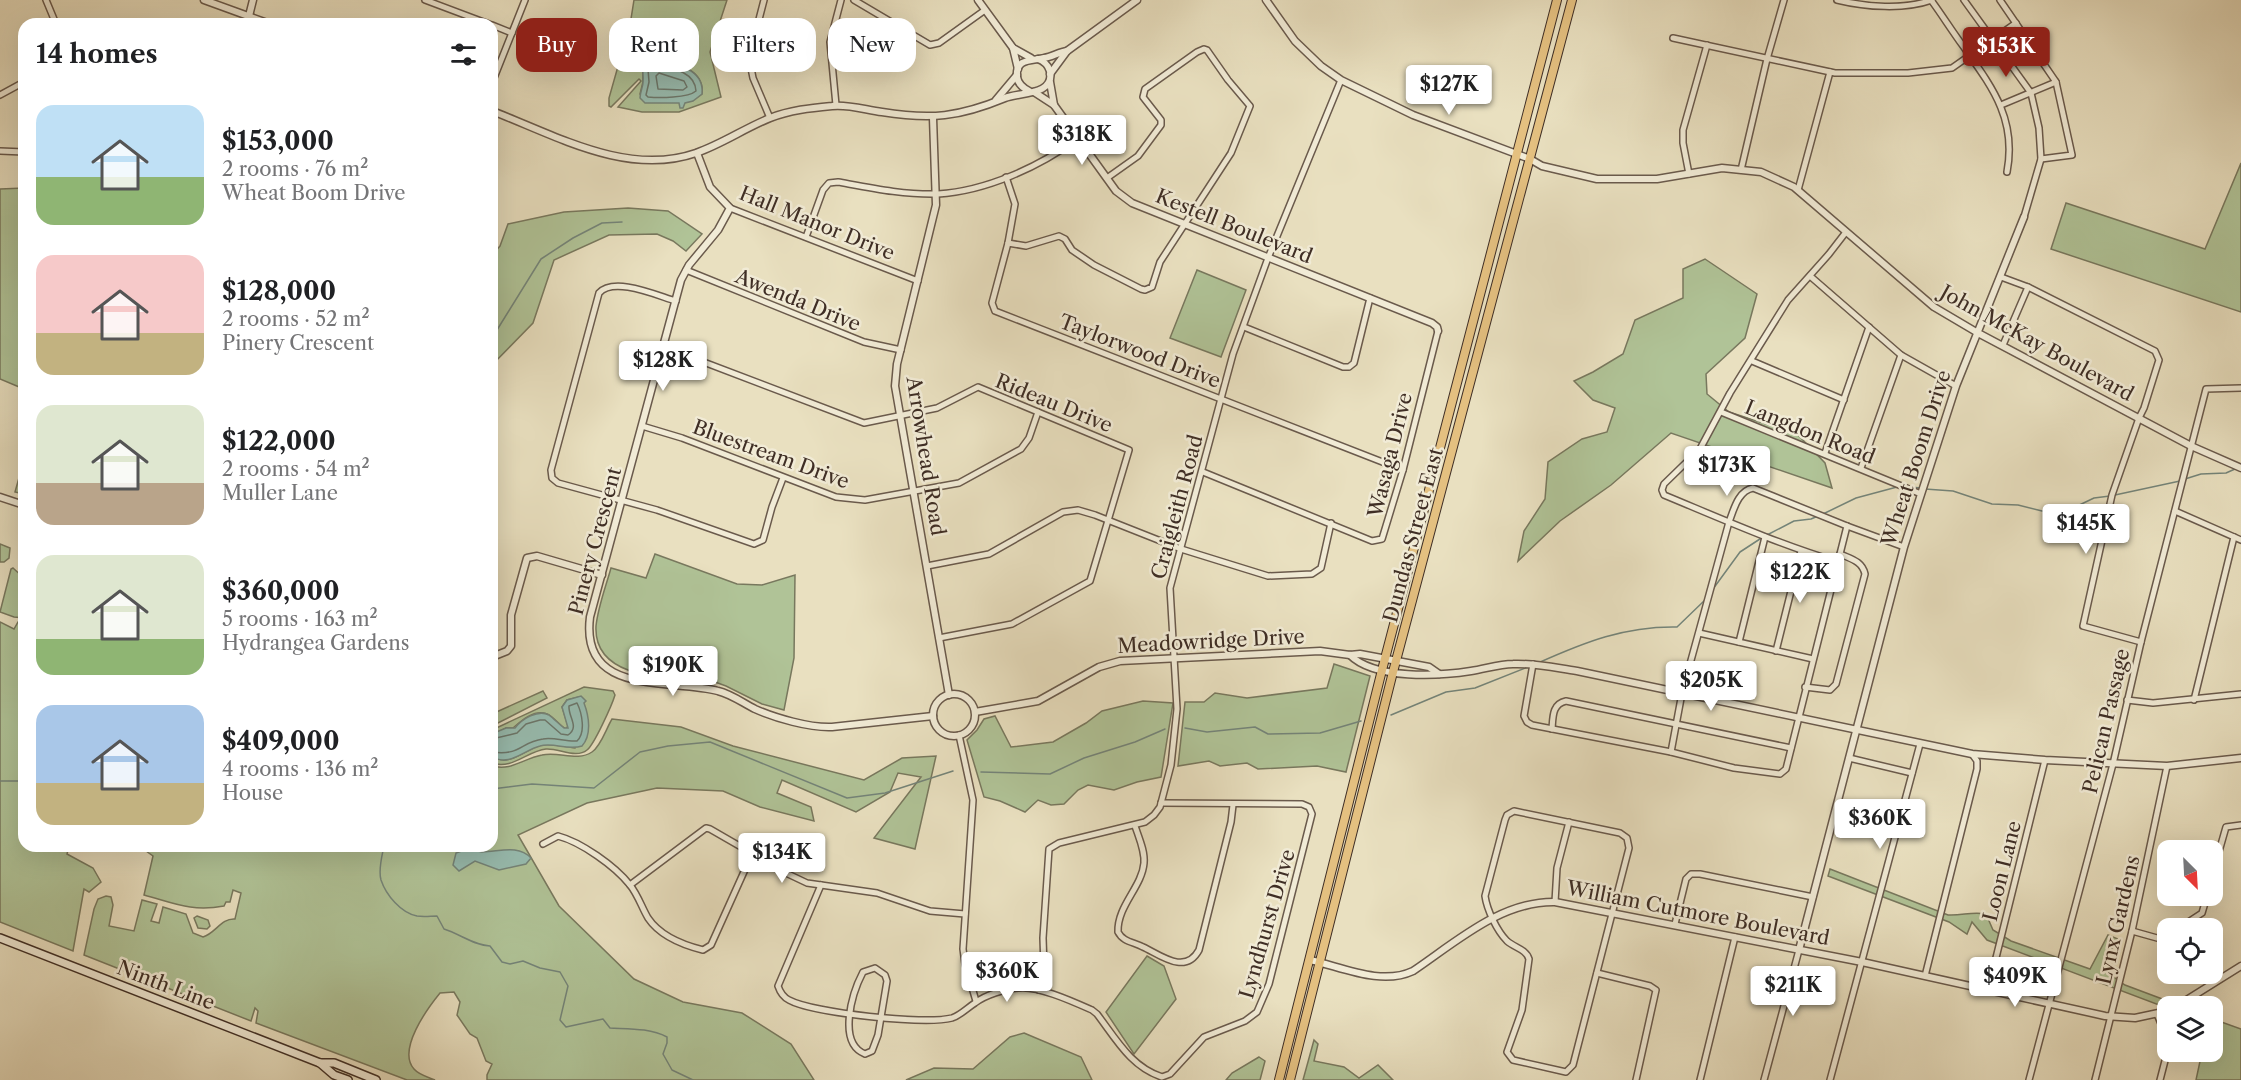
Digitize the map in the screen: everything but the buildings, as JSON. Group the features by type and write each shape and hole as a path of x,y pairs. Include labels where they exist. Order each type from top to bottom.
{"main road":[{"name":"Dundas Street East","path":"1279,1080 1382,670 1557,0"},
{"name":"Dundas Street East","path":"1290,1080 1396,661 1572,0"},
{"name":"Ninth Line","path":"0,938 320,1063 334,1075 348,1080"},
{"name":"Ninth Line","path":"320,1063 334,1063 376,1080"}],"street":[{"path":"46,0 54,18"},
{"path":"204,0 254,18"},
{"path":"249,16 253,0"},
{"path":"425,0 439,2 474,18"},
{"path":"498,68 525,0"},
{"path":"764,0 749,58 753,78 770,118"},
{"path":"836,105 830,40 841,0"},
{"path":"854,0 930,45 939,43 985,10"},
{"path":"978,0 1014,48 1047,64 1050,77"},
{"path":"498,113 596,151 623,158 663,159 697,153 718,145 770,118 797,110 836,105 912,117 933,117 964,112 1021,92 1033,92 1044,88 1067,51 1137,0"},
{"path":"1741,170 1784,0"},
{"path":"1837,0 1857,5 1889,6 1920,4 1932,0 1998,98 2008,127 2007,172"},
{"name":"Wheat Boom Drive","path":"1799,950 1904,547 1956,386 2024,217 2041,159 2031,93 1964,0"},
{"path":"2000,0 2056,82 2072,154 2041,159"},
{"name":"John McKay Boulevard","path":"1270,1 1295,41 1321,66 1341,80 1413,115 1530,159 1542,166 1597,179 1657,179 1722,168 1761,172 1798,190 1934,308 2192,446 2241,468"},
{"path":"1673,38 1830,72 1872,74 1952,68 1971,57 2016,23"},
{"path":"498,28 512,33"},
{"path":"1689,174 1683,130 1707,45"},
{"path":"1014,48 1019,84 1027,91 1033,92"},
{"path":"1008,243 1026,246 1059,236 1065,239 1072,250 1109,274 1145,290 1152,287 1160,262 1231,153 1250,106 1207,50 1197,52 1145,89 1143,97 1161,120 1161,125 1138,156 1107,178"},
{"path":"996,100 1024,62 1067,51"},
{"path":"1798,190 1830,72"},
{"name":"Kestell Boulevard","path":"1050,77 1054,105"},
{"name":"Craigleith Road","path":"1039,990 1044,968 1042,938 1049,849 1059,843 1145,822 1154,815 1161,803 1171,765 1177,709 1169,596 1233,354 1268,258 1341,80"},
{"path":"2001,105 2056,82"},
{"path":"0,94 18,85"},
{"name":"Kestell Boulevard","path":"1033,92 1054,105 1116,191 1132,203 1432,323 1438,331"},
{"name":"Arrowhead Road","path":"933,117 936,210 895,378 949,695"},
{"path":"806,237 823,190 829,183 838,182 901,193 955,192 1006,177 1043,161 1077,139"},
{"path":"0,151 18,152"},
{"name":"Hall Manor Drive","path":"697,153 710,187 730,208 918,281"},
{"name":"Taylorwood Drive","path":"1006,177 1015,204 1008,243 992,303 995,311 1403,470"},
{"name":"Pinery Crescent","path":"730,208 718,230 686,270 681,280 590,617 589,636 592,647 603,665 624,678 716,690 766,713 821,727 933,716"},
{"path":"1838,562 1765,537 1665,495 1662,490 1664,484 1700,449 1730,393 1788,300 1846,232"},
{"name":"Awenda Drive","path":"686,270 864,342 901,350"},
{"path":"1810,276 1901,355 1956,386"},
{"path":"2001,277 2028,287 2155,351 2159,360 2112,495 2083,626 2140,642"},
{"path":"676,301 633,288 613,286 603,288 598,297 551,474 552,478 558,483 657,510 734,539 757,544 763,540 783,478"},
{"path":"2003,345 2028,287"},
{"path":"1244,327 1346,368 1354,363 1370,298"},
{"path":"1825,453 1869,327"},
{"name":"Wasaga Drive","path":"1203,472 1372,541 1382,539 1403,470 1438,331"},
{"name":"Rideau Drive","path":"662,352 693,358 864,423 937,408 978,387 1129,450 1108,520"},
{"path":"1861,468 1901,355"},
{"path":"1752,361 1844,400"},
{"name":"Pelican Passage","path":"2029,1080 2113,764 2140,642 2206,389 2241,388"},
{"name":"Bluestream Drive","path":"642,426 682,438 836,497 857,500 959,483 1018,450 1029,438 1038,412"},
{"name":"Langdon Road","path":"1721,412 1921,494"},
{"path":"1671,752 1682,693 1729,522 1741,495 1747,489 1754,488 1904,547"},
{"path":"0,497 18,503"},
{"path":"927,566 989,554 1070,510 1086,512 1181,549 1270,577 1314,574 1321,568 1331,523"},
{"path":"2175,512 2241,540"},
{"path":"939,638 1012,624 1090,582 1108,520"},
{"path":"1533,664 1524,716 1532,725 1671,752 1734,768 1780,774 1786,769 1847,526"},
{"path":"1739,642 1765,537"},
{"path":"2194,700 2234,537"},
{"path":"1776,651 1801,551"},
{"path":"1806,687 1830,690 1834,687 1842,662 1864,574 1858,562 1840,554"},
{"path":"498,655 507,651 511,646 511,615 522,571 528,558 537,556 602,575"},
{"path":"1699,633 1813,659"},
{"name":"Meadowridge Drive","path":"975,712 1038,701 1114,662 1302,651 1360,654 1430,667 1439,674"},
{"name":"Meadowridge Drive","path":"1350,655 1357,663 1382,670 1426,676 1509,664 1533,664 1972,754 2168,766 2241,758"},
{"path":"2127,700 2153,703 2241,694"},
{"path":"949,695 963,696 969,700 975,712 975,718 969,729 959,735 947,734 934,722 936,705 949,695"},
{"path":"1552,729 1554,709 1566,701 1791,748"},
{"path":"959,735 973,800 963,956 976,1001"},
{"path":"1830,1080 1920,744"},
{"path":"1925,976 1977,769 1977,761 1972,754"},
{"path":"1849,758 1912,773"},
{"name":"Loon Lane","path":"1988,990 2045,760"},
{"name":"Lynx Gardens","path":"2095,1080 2132,931 2168,766"},
{"name":"Lyndhurst Drive","path":"821,885 778,986 780,993 787,999 808,1008 850,1014 941,1019 953,1017 976,1001 1019,987 1039,990 1092,1010 1125,1054 1162,1077 1170,1074 1207,1035 1245,1021 1257,1012 1269,984 1312,814 1309,807 1302,804 1161,803"},
{"path":"1135,826 1143,851 1144,866 1123,911 1118,932 1123,939 1146,948 1163,960 1181,961 1192,958 1199,950 1231,822 1233,805"},
{"path":"1518,811 1620,833 1627,838 1629,849 1612,912 1571,1069 1561,1072 1511,1059 1508,1050 1522,1010 1529,956 1526,951 1506,939 1487,904 1486,892 1507,815 1518,811"},
{"path":"1555,902 1557,868 1569,822"},
{"path":"2222,840 2226,827 2241,825"},
{"path":"630,885 706,828 797,879 877,893 930,911 965,914"},
{"path":"543,844 558,836 571,839 598,856 630,885 649,919 658,930 670,938 703,950 711,945 752,854"},
{"path":"1675,924 1686,879 1691,874 1813,897"},
{"name":"William Cutmore Boulevard","path":"1310,960 1377,976 1396,977 1413,971 1493,918 1523,905 1555,902 1862,962 2111,1017 2135,1018 2157,1014"},
{"path":"2194,918 2202,913 2204,906"},
{"path":"2132,931 2157,938"},
{"path":"1700,1080 1735,937"},
{"path":"1764,1080 1799,950"},
{"path":"2193,996 2241,966"},
{"path":"875,969 885,975 878,1035 872,1051 866,1054 858,1051 851,1040 850,1014 863,972 875,969"},
{"path":"1597,974 1650,986 1656,990 1636,1080"},
{"path":"2160,1080 2165,1062"}],"green space":[{"path":"634,0 727,0 721,18 711,18 711,72 715,72 721,97 679,112 642,112 618,107 641,81 639,79 611,107 609,98 616,72 643,72 640,94 680,102 695,99 702,94 699,78 692,72 699,72 699,18 631,18"},
{"path":"2241,163 2241,312 2051,249 2066,203 2205,249"},
{"path":"18,188 18,386 0,379 0,189"},
{"path":"628,208 668,211 702,234 686,251 673,241 657,234 609,235 554,260 533,323 498,359 498,248 508,224 564,212"},
{"path":"1705,259 1757,294 1745,338 1706,374 1707,394 1729,412 1797,434 1825,463 1832,488 1671,433 1611,485 1560,521 1518,561 1524,531 1545,499 1548,462 1582,439 1607,432 1615,408 1593,400 1574,381 1623,354 1635,320 1683,298 1683,269"},
{"path":"1197,270 1246,290 1221,357 1170,338"},
{"path":"0,544 10,548 9,558 4,562 0,562"},
{"path":"655,554 737,584 762,585 795,575 794,658 784,710 762,704 715,682 660,678 640,674 622,668 608,658 599,645 596,626 611,568 646,578"},
{"path":"11,569 18,573 18,617 0,612"},
{"path":"0,622 14,629 18,622 18,852 68,852 67,854 93,868 101,882 89,892 84,889 73,951 0,922"},
{"path":"1334,664 1370,676 1346,772 1317,766 1258,769 1247,763 1220,766 1209,761 1178,766 1185,702 1204,702 1215,693 1247,698 1327,688"},
{"path":"584,687 613,691 615,695 590,747 578,754 546,749 513,762 498,764 498,759 511,759 541,745 575,748 579,697 567,700 562,707 568,726 566,729 550,715 542,713 533,714 513,728 506,728 498,732 498,727"},
{"path":"543,691 547,698 498,723 498,711"},
{"path":"1143,701 1173,703 1161,777 1114,790 1088,785 1078,790 1064,804 1051,805 1038,800 1025,812 984,797 967,740 984,719 995,716 1011,747 1053,742 1102,711"},
{"path":"612,719 681,727 733,746 864,780 902,758 936,756 915,849 874,838 921,777 898,773 890,792 856,812 782,780 777,793 811,807 814,821 760,807 723,791 657,788 587,803 518,835 559,906 634,979 683,1002 742,1013 791,1044 814,1080 487,1080 492,1064 486,1061 477,1038 470,1034 457,1015 460,1002 454,992 440,993 428,1009 411,1041 410,1061 414,1069 435,1080 407,1080 256,1023 258,1011 255,1008 251,1021 84,955 94,909 98,899 106,896 111,897 113,905 109,926 134,931 142,900 157,904 151,921 159,923 163,907 186,914 193,933 203,937 222,923 235,919 241,893 233,890 230,902 226,902 224,906 212,908 183,906 144,895 153,856 147,852 498,852 498,767 511,766 548,754 586,755 598,746"},
{"path":"1830,869 1948,915 1986,914 1993,930 2011,941 2090,969 2108,935 2118,939 2108,954 2108,973 2125,985 2157,997 2157,1004 1987,940 1972,922 1967,934 1949,922 1828,876"},
{"path":"197,916 208,920 210,926 207,929 198,928 194,918"},
{"path":"1147,956 1164,966 1176,999 1134,1054 1106,1012"},
{"path":"2223,1023 2241,1029 2241,1080 2196,1080 2200,1062 2223,1062"},
{"path":"1024,1033 1081,1057 1092,1080 906,1080 934,1068 973,1069 1010,1037"},
{"path":"1314,1040 1318,1044 1314,1061 1344,1067 1359,1078 1378,1065 1393,1080 1303,1080"},
{"path":"1259,1057 1265,1061 1260,1080 1226,1080 1232,1073"}],"water":[{"path":"643,72 692,72 699,78 702,94 693,101 685,103 683,108 680,108 679,103 645,103 640,98"},
{"path":"581,696 586,701 584,703 589,725 582,746 572,748 540,746 510,759 498,759 498,731 515,728 526,718 535,714 545,713 564,728 568,728 562,707 567,700"},
{"path":"514,850 531,858 526,864 499,870 475,861 459,871 453,865 456,853"}],"waterway":[{"path":"498,328 541,259 573,238 602,223 622,222"},
{"path":"2185,479 2201,474 2226,473 2235,469"},
{"path":"2115,495 2180,481"},
{"path":"1823,514 1856,498 1897,487"},
{"path":"1910,487 1921,488"},
{"path":"1925,489 1953,491 1992,504 2018,505 2042,511 2069,510 2094,498 2110,496"},
{"path":"1767,535 1794,521 1818,516"},
{"path":"1713,589 1740,552 1763,537"},
{"path":"1538,663 1572,648 1623,632 1677,627 1705,600"},
{"path":"1391,715 1446,692 1475,688 1528,667"},
{"path":"1185,728 1207,732 1255,727 1268,734 1320,733 1361,721"},
{"path":"981,772 1050,774 1084,758 1135,742 1165,729"},
{"path":"498,788 532,784 594,788 640,752 668,746 710,742 847,798 885,793 953,771"},
{"path":"0,781 18,781"},
{"path":"383,852 380,867 381,880 386,892 405,911 417,916 437,916 444,929 478,944 490,946 502,962 510,964 523,961 540,968 560,972 568,986 560,1020 566,1027 603,1019 610,1028 660,1034 667,1037 663,1054 672,1070 693,1080"}]}
